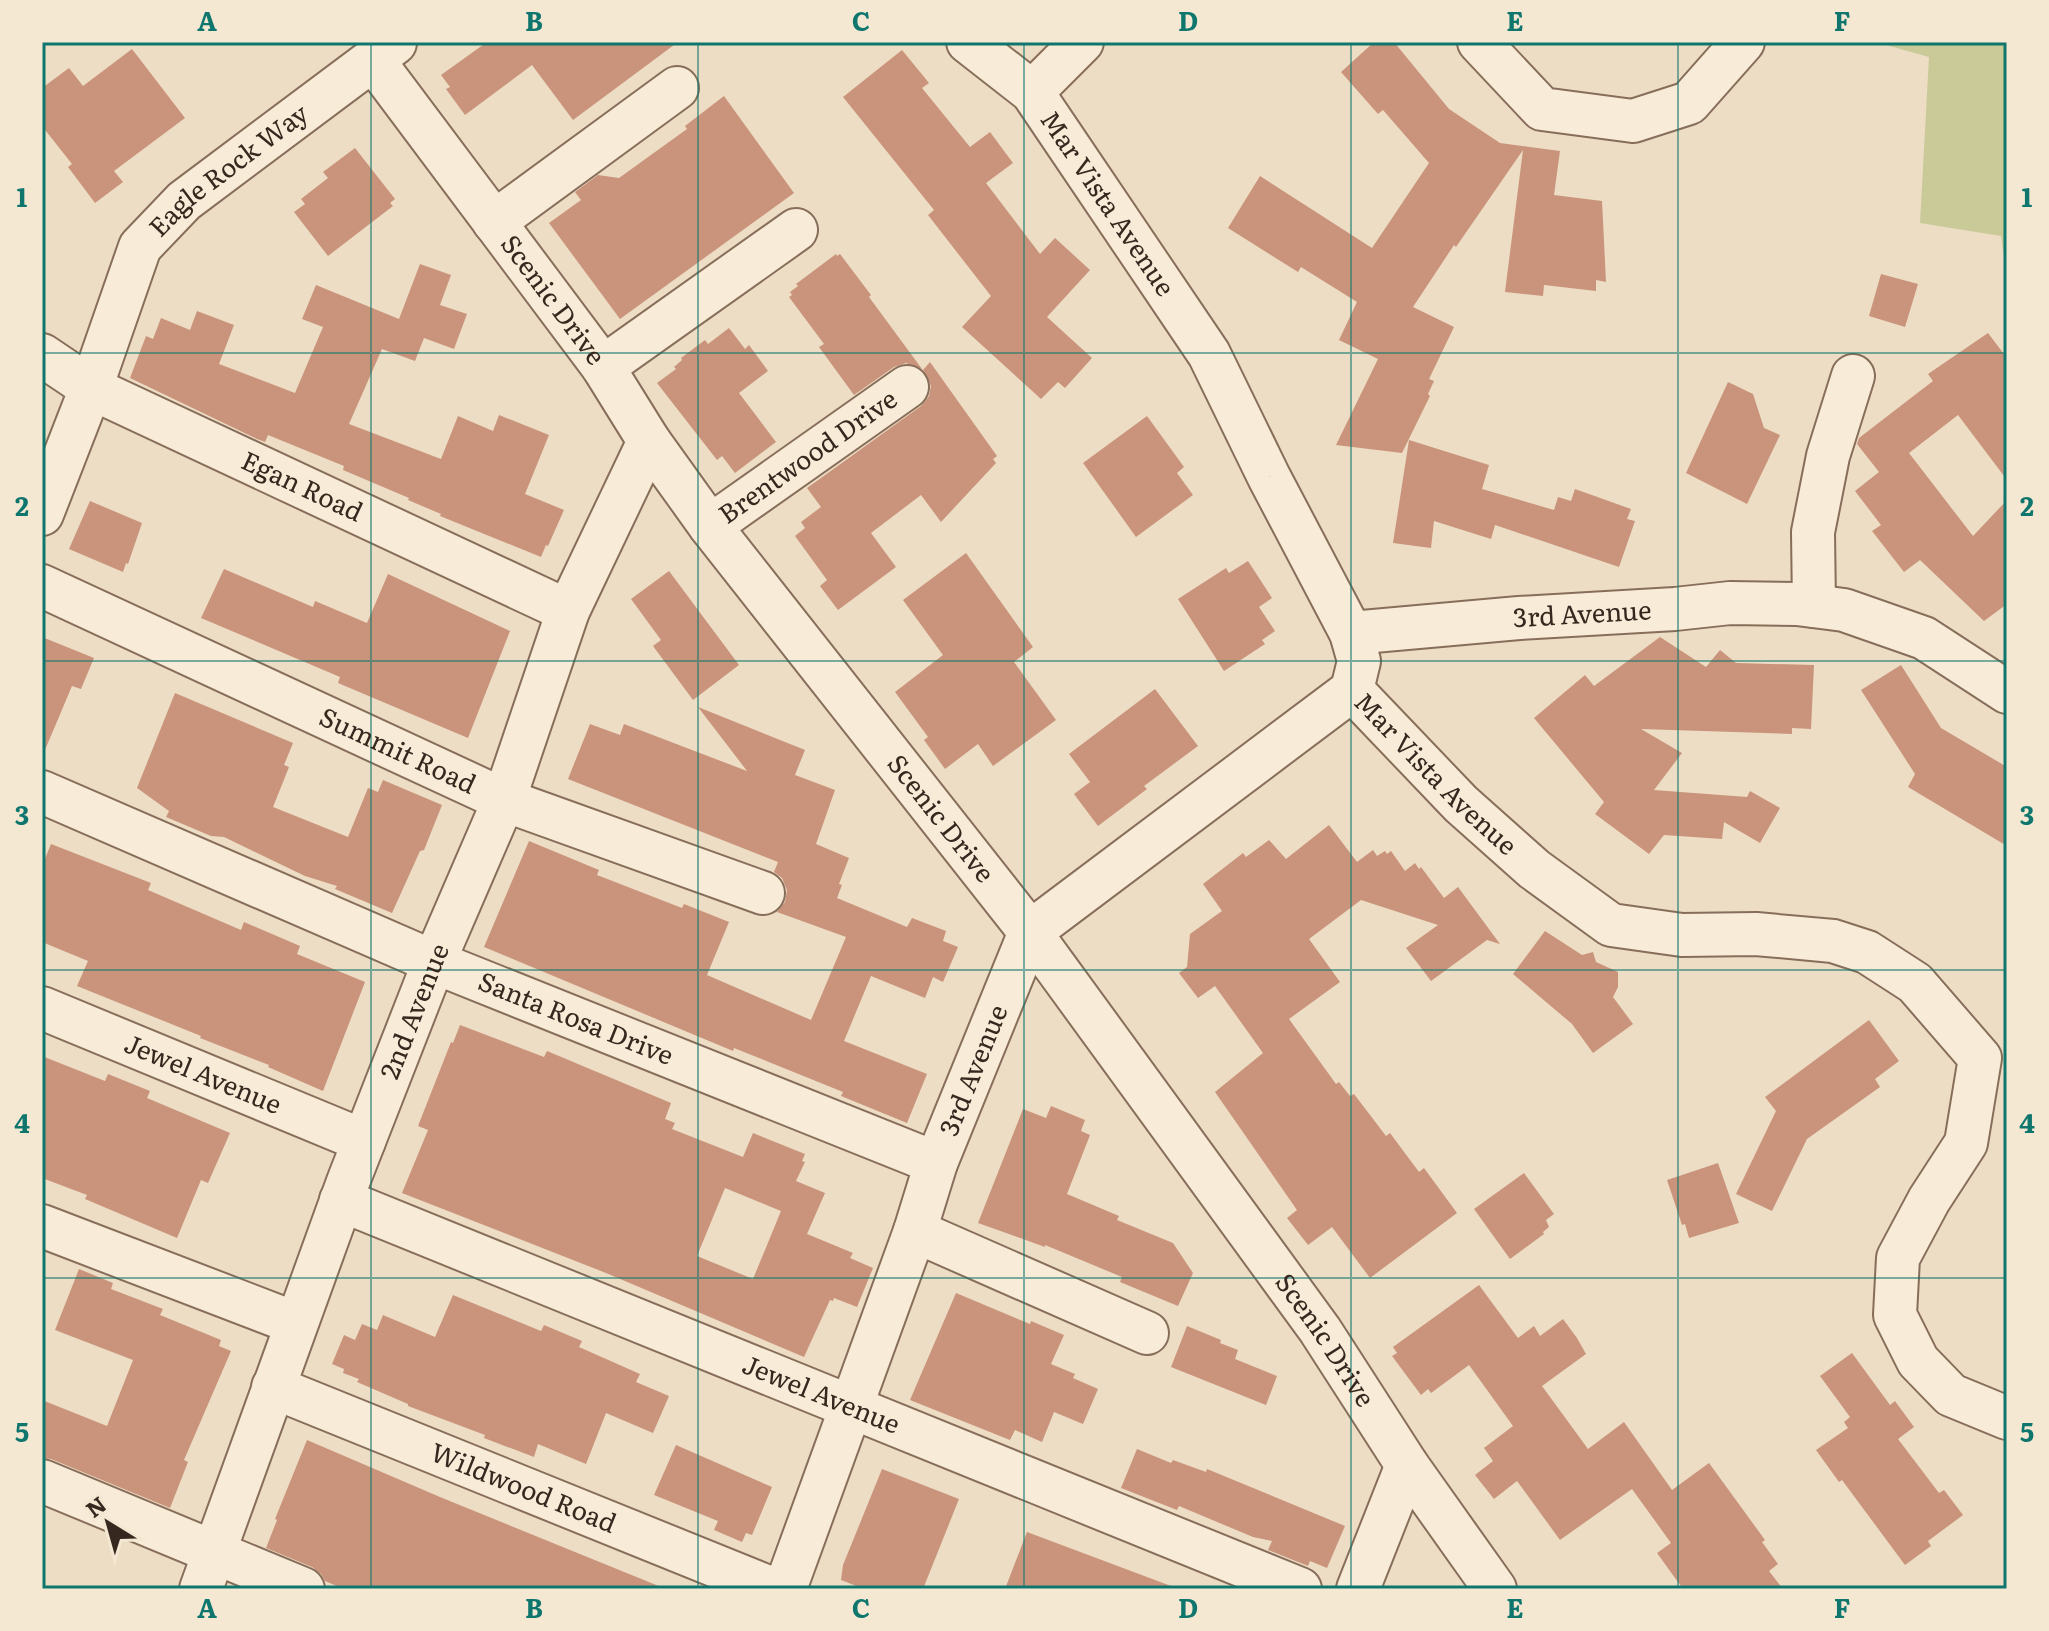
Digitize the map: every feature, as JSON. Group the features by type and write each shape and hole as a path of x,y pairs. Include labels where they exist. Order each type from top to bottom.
{"street":[{"name":"Mar Vista Avenue","path":"968,42 1032,92 1209,354 1351,633 1359,661 1352,690 1461,804 1534,869 1611,925 1682,935 1756,934 1833,941 1867,952 1915,983 1994,1054 1966,1143 1929,1200 1898,1258 1895,1315 1918,1361 1951,1395 2007,1418"},
{"path":"1032,92 1082,42"},
{"path":"1479,42 1542,109 1633,121 1689,103 1743,42"},
{"name":"Scenic Drive","path":"384,51 494,222 603,367 649,441 710,526 1030,932 1320,1330 1407,1465 1495,1589"},
{"name":"Eagle Rock Way","path":"42,514 91,388 140,247 184,201 384,51"},
{"path":"494,222 677,88"},
{"path":"603,367 796,230"},
{"name":"Egan Road","path":"42,355 91,388 568,611"},
{"path":"1814,606 1813,532 1828,456 1853,376"},
{"name":"Brentwood Drive","path":"710,526 907,387"},
{"name":"2nd Avenue","path":"207,1571 341,1200 434,962 504,800 568,611 649,441"},
{"name":"Summit Road","path":"42,586 504,800 763,893"},
{"name":"3rd Avenue","path":"1351,633 1730,603 1814,606 1844,610 1924,638 2007,692"},
{"path":"1030,932 1352,690"},
{"name":"Santa Rosa Drive","path":"42,792 434,962 936,1163"},
{"name":"3rd Avenue","path":"785,1589 915,1231 936,1163 1030,932"},
{"name":"Jewel Avenue","path":"42,1008 364,1141"},
{"name":"Jewel Avenue","path":"341,1200 1300,1589"},
{"path":"42,1226 295,1323"},
{"path":"915,1231 1147,1333"},
{"name":"Wildwood Road","path":"273,1387 773,1589"},
{"path":"1358,1589 1407,1465"},
{"path":"42,1481 207,1571 303,1589"}],"green space":[{"path":"1875,42 2007,42 2007,279 2001,236 1920,223 1929,57"}],"building":[{"path":"487,42 678,42 573,120 532,65 465,115 446,89 450,87 441,75"},
{"path":"1374,42 1394,42 1449,109 1500,143 1560,151 1554,195 1602,201 1606,282 1596,280 1596,291 1544,285 1543,296 1505,292 1523,150 1413,307 1454,327 1429,379 1434,381 1428,394 1430,396 1402,453 1336,445 1378,359 1339,340 1357,302 1301,267 1298,272 1228,228 1260,176 1372,248 1429,163 1383,110 1378,114 1341,72"},
{"path":"132,49 185,118 114,171 123,182 95,203 68,167 72,164 42,126 42,88 69,68 83,86"},
{"path":"902,50 929,83 922,88 970,147 990,132 1013,163 986,183 1040,254 1055,238 1090,270 1047,317 1092,358 1065,388 1058,382 1041,399 962,327 991,296 928,215 934,210 843,97"},
{"path":"724,96 794,193 620,319 549,223 581,200 575,192 598,175 619,178 687,129 685,126"},
{"path":"355,148 395,199 390,203 393,206 328,256 294,212 305,204 301,199 328,178 323,172"},
{"path":"840,254 871,295 869,297 922,369 906,363 894,367 854,395 819,347 824,344 789,297 798,286 796,284"},
{"path":"420,264 451,275 440,305 467,314 454,349 424,338 415,361 382,349 349,424 441,459 458,416 493,431 499,415 549,435 525,494 564,510 541,557 440,516 409,498 343,470 344,466 268,435 265,442 257,439 130,378 146,336 153,339 161,318 190,330 197,311 234,325 219,364 295,393 323,327 302,319 316,285 399,319"},
{"path":"1881,274 1918,284 1905,327 1869,316"},
{"path":"729,328 745,349 749,345 768,371 739,393 776,442 735,473 722,456 717,460 657,383 676,369 674,367 681,358 705,340 708,344"},
{"path":"1988,333 2007,358 2007,480 1958,415 1909,453 1973,536 2007,500 2007,604 1984,621 1920,560 1904,572 1872,531 1881,525 1855,491 1879,472 1857,444 1859,438 1933,381 1928,374"},
{"path":"930,362 997,456 993,459 996,463 941,522 921,495 871,533 896,567 838,610 820,586 827,580 795,536 805,528 801,522 821,507 807,488 921,406 929,396 931,386 923,370"},
{"path":"1728,382 1753,394 1764,428 1780,435 1747,504 1686,473"},
{"path":"1147,416 1184,467 1177,473 1193,495 1136,537 1083,463"},
{"path":"1409,440 1489,465 1482,489 1554,510 1558,497 1571,501 1575,489 1631,509 1627,519 1635,521 1619,567 1495,525 1491,539 1434,521 1431,548 1393,543"},
{"path":"90,501 142,523 123,572 69,549"},
{"path":"966,553 1033,647 1014,662 1056,720 993,766 978,744 945,769 924,740 928,737 895,692 943,655 903,600"},
{"path":"1248,561 1272,598 1259,607 1275,631 1262,640 1265,644 1224,671 1178,599 1226,568 1229,573"},
{"path":"224,569 313,607 315,601 367,623 388,574 510,631 468,738 338,683 340,677 201,618"},
{"path":"669,571 739,665 693,700 653,646 661,640 631,599"},
{"path":"42,637 94,658 81,689 72,686 42,757"},
{"path":"1660,637 1706,667 1720,650 1736,663 1814,665 1811,729 1792,728 1792,734 1641,729 1682,753 1654,790 1747,797 1750,791 1780,808 1760,843 1724,822 1722,839 1664,835 1649,854 1595,814 1604,802 1534,718 1585,675 1594,686"},
{"path":"1901,665 1941,728 2007,767 2007,846 1908,787 1915,774 1861,690"},
{"path":"1155,689 1198,746 1144,786 1147,789 1098,826 1074,794 1090,782 1069,754"},
{"path":"175,693 293,743 284,765 289,767 273,807 348,837 368,788 378,792 383,780 442,805 424,850 420,851 392,913 224,837 211,836 166,817 169,811 137,788"},
{"path":"698,707 805,750 795,775 835,790 816,844 849,858 837,898 907,927 912,918 946,931 943,941 958,947 943,982 933,977 925,998 871,976 844,1041 927,1074 907,1123 841,1096 843,1092 734,1048 733,1051 484,947 529,841 599,870 597,875 682,908 684,904 729,922 707,975 811,1020 846,937 777,912 785,902 787,890 782,878 774,872 778,862 568,779 590,724 620,735 624,724 747,771"},
{"path":"1329,825 1357,862 1373,850 1377,856 1391,851 1405,871 1415,863 1419,869 1421,867 1444,898 1458,887 1500,944 1487,940 1431,981 1406,948 1438,925 1361,900 1309,939 1340,982 1289,1019 1336,1084 1339,1082 1350,1096 1354,1094 1386,1136 1390,1133 1419,1172 1424,1168 1457,1213 1370,1278 1332,1227 1308,1245 1287,1218 1297,1210 1215,1092 1263,1053 1215,986 1198,998 1179,973 1187,967 1190,934 1222,911 1203,884 1243,853 1246,857 1269,840 1286,859"},
{"path":"51,844 151,883 148,890 241,930 244,922 300,946 297,954 365,982 323,1091 269,1065 77,986 88,961 42,942 42,866"},
{"path":"1545,931 1582,955 1593,952 1596,962 1618,972 1618,987 1613,997 1633,1024 1593,1053 1572,1024 1513,974"},
{"path":"1869,1020 1899,1061 1875,1079 1880,1087 1807,1139 1772,1211 1736,1194 1776,1111 1765,1097"},
{"path":"460,1025 544,1057 547,1051 671,1103 665,1119 675,1123 672,1129 743,1157 753,1133 805,1154 802,1161 805,1162 796,1181 825,1193 807,1234 853,1253 850,1258 873,1268 857,1307 834,1298 830,1300 804,1357 606,1273 402,1193 428,1130 418,1126","holes":["725,1188 781,1211 753,1279 697,1256"]},
{"path":"42,1056 105,1081 108,1074 150,1091 147,1098 230,1133 208,1183 201,1180 177,1238 85,1199 87,1195 42,1178"},
{"path":"1051,1106 1085,1120 1081,1131 1090,1135 1067,1194 1119,1216 1117,1220 1173,1243 1193,1273 1178,1306 1120,1282 1122,1277 1045,1245 978,1223 1023,1109 1046,1118"},
{"path":"1718,1163 1739,1223 1689,1238 1667,1180"},
{"path":"1524,1173 1554,1214 1546,1220 1549,1227 1544,1234 1510,1259 1474,1209"},
{"path":"79,1269 113,1283 111,1289 163,1309 160,1315 221,1340 219,1346 231,1351 184,1460 188,1462 170,1508 42,1458 42,1400 107,1426 133,1360 55,1330"},
{"path":"1479,1285 1518,1338 1534,1326 1540,1336 1563,1319 1577,1338 1586,1354 1542,1386 1588,1449 1624,1422 1672,1490 1709,1463 1765,1540 1762,1542 1778,1564 1769,1571 1783,1589 1683,1589 1657,1553 1671,1543 1632,1489 1560,1540 1517,1481 1494,1499 1475,1475 1493,1461 1484,1448 1513,1426 1469,1365 1431,1393 1428,1389 1421,1395 1392,1356 1397,1353 1393,1347"},
{"path":"956,1293 1064,1335 1051,1364 1075,1374 1073,1378 1098,1389 1083,1424 1054,1412 1042,1442 1015,1430 1010,1440 910,1400"},
{"path":"453,1295 541,1331 544,1325 582,1341 579,1347 640,1374 636,1382 669,1396 653,1433 606,1413 586,1464 538,1444 534,1457 408,1406 357,1382 359,1379 343,1373 344,1369 332,1364 344,1335 355,1340 362,1324 377,1330 383,1315 435,1337"},
{"path":"1187,1326 1238,1350 1235,1359 1277,1376 1266,1405 1171,1367"},
{"path":"1852,1353 1890,1405 1895,1401 1914,1427 1898,1439 1939,1493 1944,1490 1963,1515 1928,1541 1931,1546 1905,1565 1816,1450 1848,1428 1844,1422 1850,1417 1820,1376"},
{"path":"307,1440 666,1589 344,1589 325,1581 312,1567 266,1548"},
{"path":"676,1445 772,1487 752,1535 746,1533 742,1542 714,1530 718,1521 654,1495"},
{"path":"1137,1449 1171,1463 1173,1460 1206,1472 1207,1469 1345,1526 1327,1568 1310,1561 1308,1566 1268,1550 1272,1541 1253,1537 1179,1506 1177,1510 1121,1488"},
{"path":"882,1469 959,1499 923,1589 864,1589 841,1580 843,1565"},
{"path":"1027,1532 1171,1586 1170,1589 1005,1589"}]}
